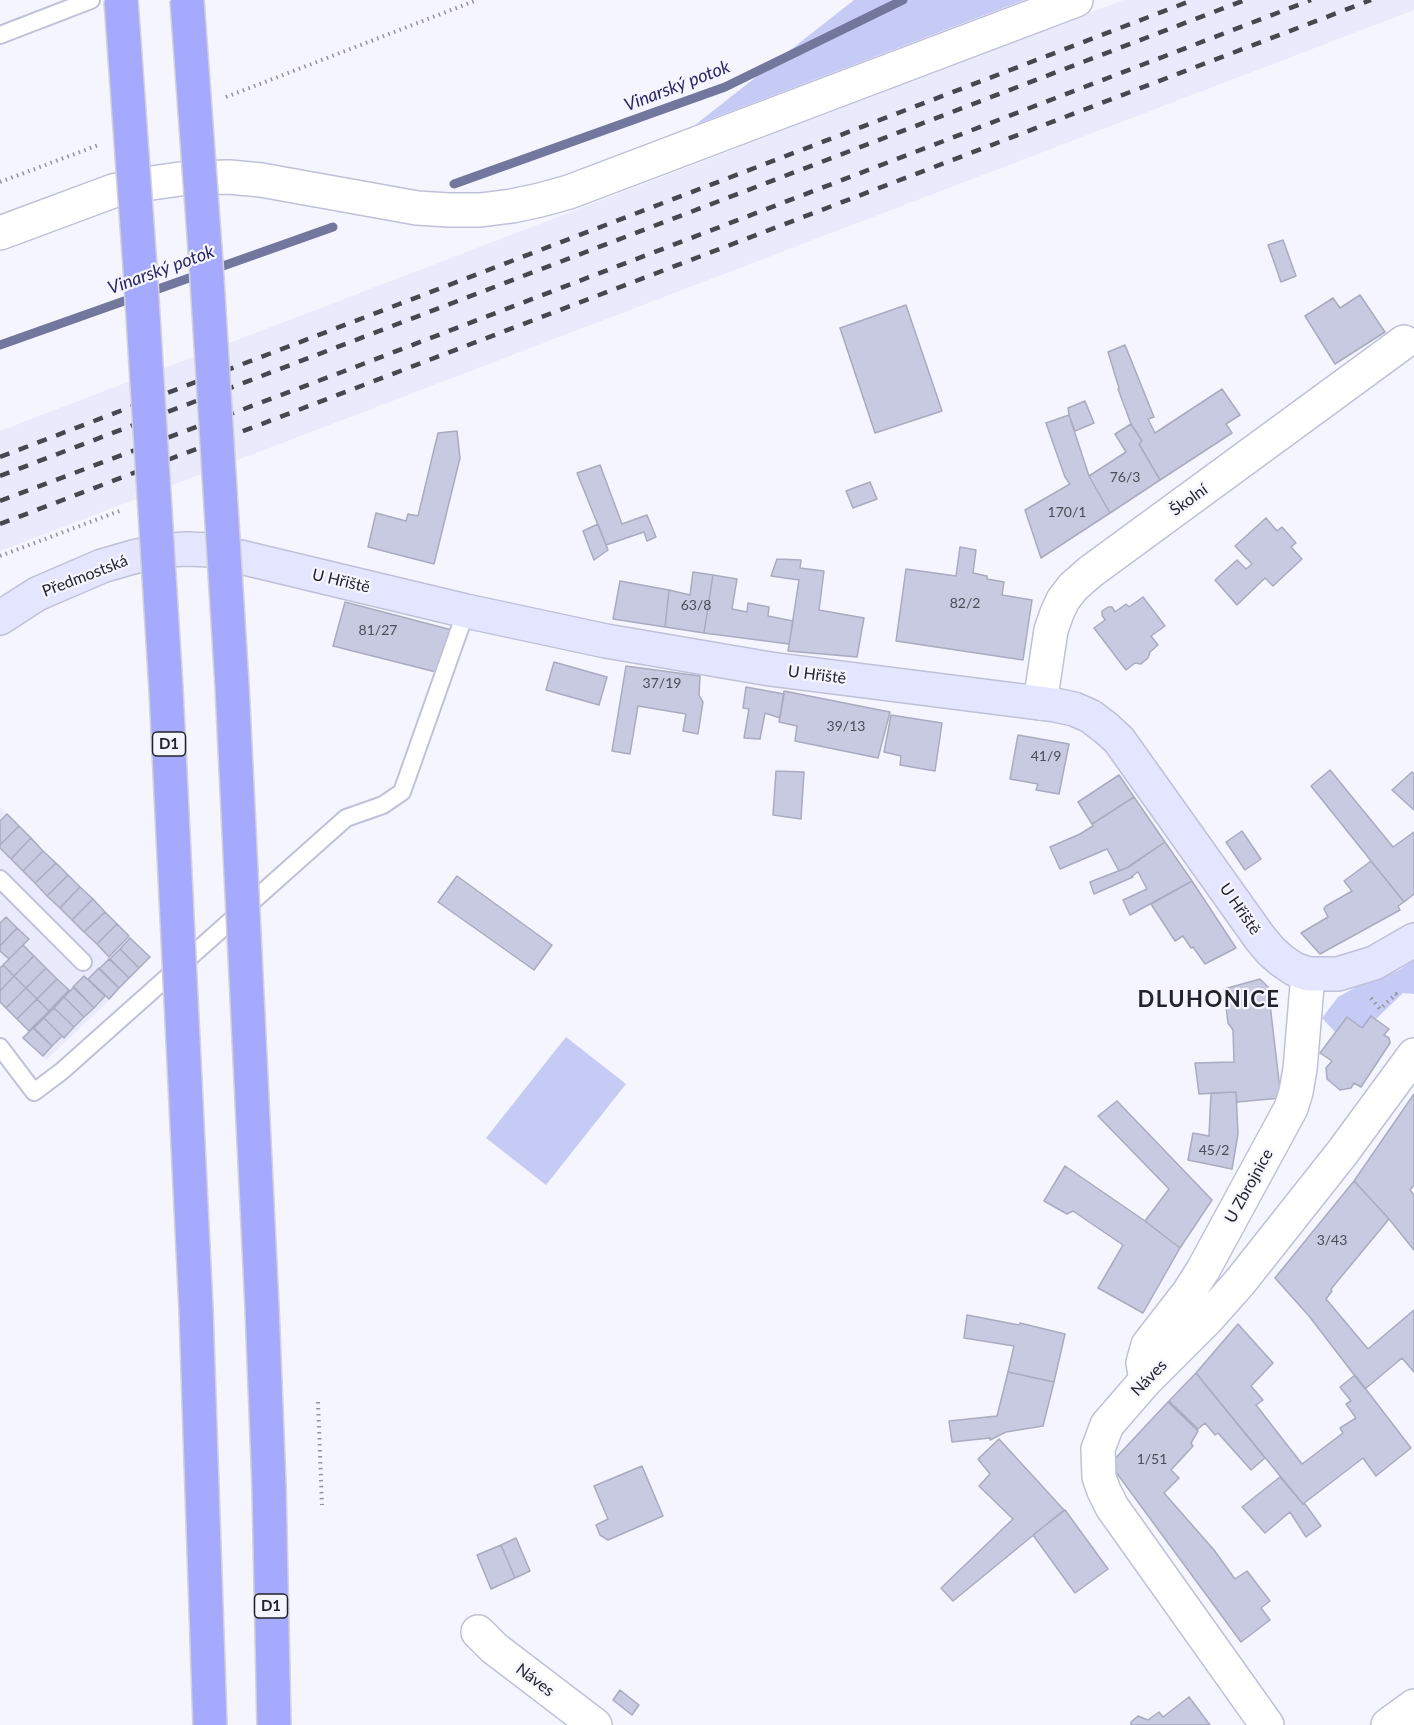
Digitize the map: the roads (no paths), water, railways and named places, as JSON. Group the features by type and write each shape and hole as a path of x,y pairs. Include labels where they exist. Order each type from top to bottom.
{"highway":[{"name":"D1","path":"121,0 145,338 166,689 196,1298 210,1725"},
{"name":"D1","path":"187,0 208,286 232,685 260,1260 274,1725"}],"street":[{"path":"0,233 112,191 187,178 229,177 261,180 376,202 439,210 480,210 540,200 591,184 1076,0"},
{"name":"Školní","path":"1040,703 1051,630 1060,606 1073,587 1090,572 1404,342"},
{"name":"Předmostská","path":"0,618 38,594 102,566 168,550 211,550"},
{"name":"U Hřiště","path":"211,550 466,611 606,641 770,669 1074,709 1090,716 1119,740 1260,938 1281,960 1294,969 1308,974"},
{"path":"1308,974 1338,974 1354,971 1374,963 1414,940"},
{"name":"U Zbrojnice","path":"1146,1380 1143,1364 1148,1345 1203,1270 1291,1108 1300,1069 1308,974"},
{"name":"Náves","path":"1267,1725 1112,1507 1099,1477 1098,1449 1107,1425 1146,1380 1240,1282 1342,1153 1414,1055"},
{"name":"Náves","path":"478,1632 494,1648 595,1725"},
{"path":"1388,1725 1414,1706"}],"lane":[{"path":"0,35 91,0"},
{"path":"0,1047 34,1092 62,1071 346,818 383,805 402,792 466,611"},
{"path":"0,879 83,962"}],"waterway":[{"name":"Vinarský potok","path":"454,184 725,87 903,0"},
{"name":"Vinarský potok","path":"0,345 333,227"}],"railway":[{"path":"0,457 1193,0"},
{"path":"0,476 1245,0"},
{"path":"0,501 1311,0"},
{"path":"0,524 1371,0"}],"district":[{"name":"DLUHONICE","path":"1209,1000"}]}
